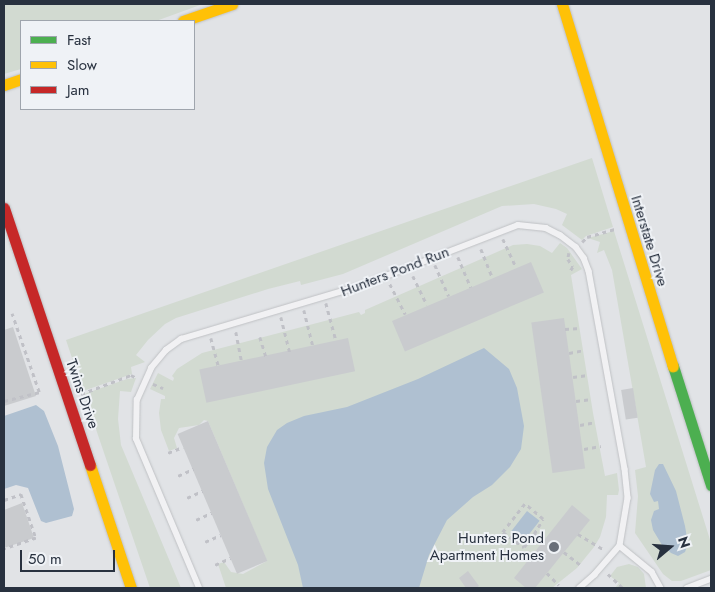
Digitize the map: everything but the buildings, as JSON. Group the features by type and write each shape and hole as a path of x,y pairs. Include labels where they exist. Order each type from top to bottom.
{"main road":[{"path":"186,20 232,4"},
{"name":"Interstate Drive","path":"562,4 643,273 711,485"},
{"path":"4,85 20,78"},
{"name":"Twins Drive","path":"4,208 132,588"}],"lane":[{"name":"Hunters Pond Run","path":"199,588 136,439 137,400 151,368 166,350 181,339 387,277 518,225 546,228 560,235 576,247 584,258 589,272 626,469 628,498 620,546"},
{"path":"580,588 601,569 620,546 652,572 661,588"},
{"path":"687,588 711,579"}],"path":[{"path":"582,242 587,237 615,229"},
{"path":"500,231 516,267"},
{"path":"478,240 493,278"},
{"path":"454,249 470,287"},
{"path":"569,253 568,259 573,267 570,272"},
{"path":"432,258 449,296"},
{"path":"409,267 427,305"},
{"path":"387,277 405,314"},
{"path":"324,297 336,341"},
{"path":"302,304 313,346"},
{"path":"279,311 290,352"},
{"path":"4,401 39,392 12,314"},
{"path":"234,324 242,362"},
{"path":"565,329 580,328"},
{"path":"209,331 219,368"},
{"path":"260,336 266,356"},
{"path":"569,352 584,350"},
{"path":"81,394 131,375 137,378"},
{"path":"573,377 588,375"},
{"path":"153,384 163,388"},
{"path":"576,401 592,398"},
{"path":"580,425 596,422"},
{"path":"584,449 600,446"},
{"path":"168,453 183,447"},
{"path":"178,476 193,469"},
{"path":"186,498 202,491"},
{"path":"4,500 21,494 36,538 4,549"},
{"path":"525,504 544,519 534,534 524,547 503,532 525,504"},
{"path":"196,520 211,513"},
{"path":"534,534 544,541"},
{"path":"578,534 613,554"},
{"path":"205,542 221,536"},
{"path":"564,552 582,566"},
{"path":"214,565 230,558"},
{"path":"601,569 623,588"},
{"path":"547,573 559,585"}],"shaded area":[{"path":"4,4 203,4 159,20 20,20 20,69 4,74"},
{"path":"592,158 613,227 586,236 582,240 562,225 567,214 556,209 534,204 502,206 343,274 301,285 300,281 268,289 176,318 165,324 136,355 145,362 131,367 132,374 83,391 66,340"},
{"path":"614,231 711,543 711,570 681,581 672,581 663,574 635,533 638,496 635,470 646,467 612,270 604,250 597,253 600,242 588,238"},
{"path":"560,243 567,248 582,269 571,275 593,413 605,476 617,473 619,490 618,495 607,495 606,517 600,537 577,568 552,588 226,588 218,564 224,562 231,572 243,574 267,561 208,421 204,420 199,425 179,428 174,438 177,448 169,451 161,430 159,413 161,399 165,399 165,396 150,389 158,373 173,381 174,378 172,376 177,369 202,353 359,312 361,315 365,313 365,310 513,245 527,244 540,246 552,253"},
{"path":"136,378 131,392 120,391 118,419 121,445 181,588 150,588 84,394 127,379"},
{"path":"629,564 638,567 644,574 646,588 615,588 619,583 610,576 617,567"}],"water":[{"path":"484,348 509,369 517,388 524,426 521,449 510,467 492,485 473,497 447,520 429,555 419,588 303,588 298,565 268,489 264,463 267,447 277,430 287,423 304,416 347,407 418,379"},
{"path":"36,405 44,411 58,446 74,509 72,516 46,523 41,521 28,488 16,485 4,489 4,416"},
{"path":"659,464 663,464 676,491 685,526 688,544 685,552 678,556 662,545 653,530 651,520 654,511 659,509 658,501 654,502 650,494 655,470"},
{"path":"527,511 540,521 524,541 511,531"}],"traffic: fast":[{"path":"673,366 711,485"}],"traffic: slow":[{"path":"186,20 232,4"},
{"path":"562,4 673,366"},
{"path":"4,85 20,79"},
{"path":"90,465 131,588"}],"traffic: jam":[{"path":"4,208 90,465"}],"place":[{"name":"Hunters Pond Apartment Homes","path":"554,547"}]}
